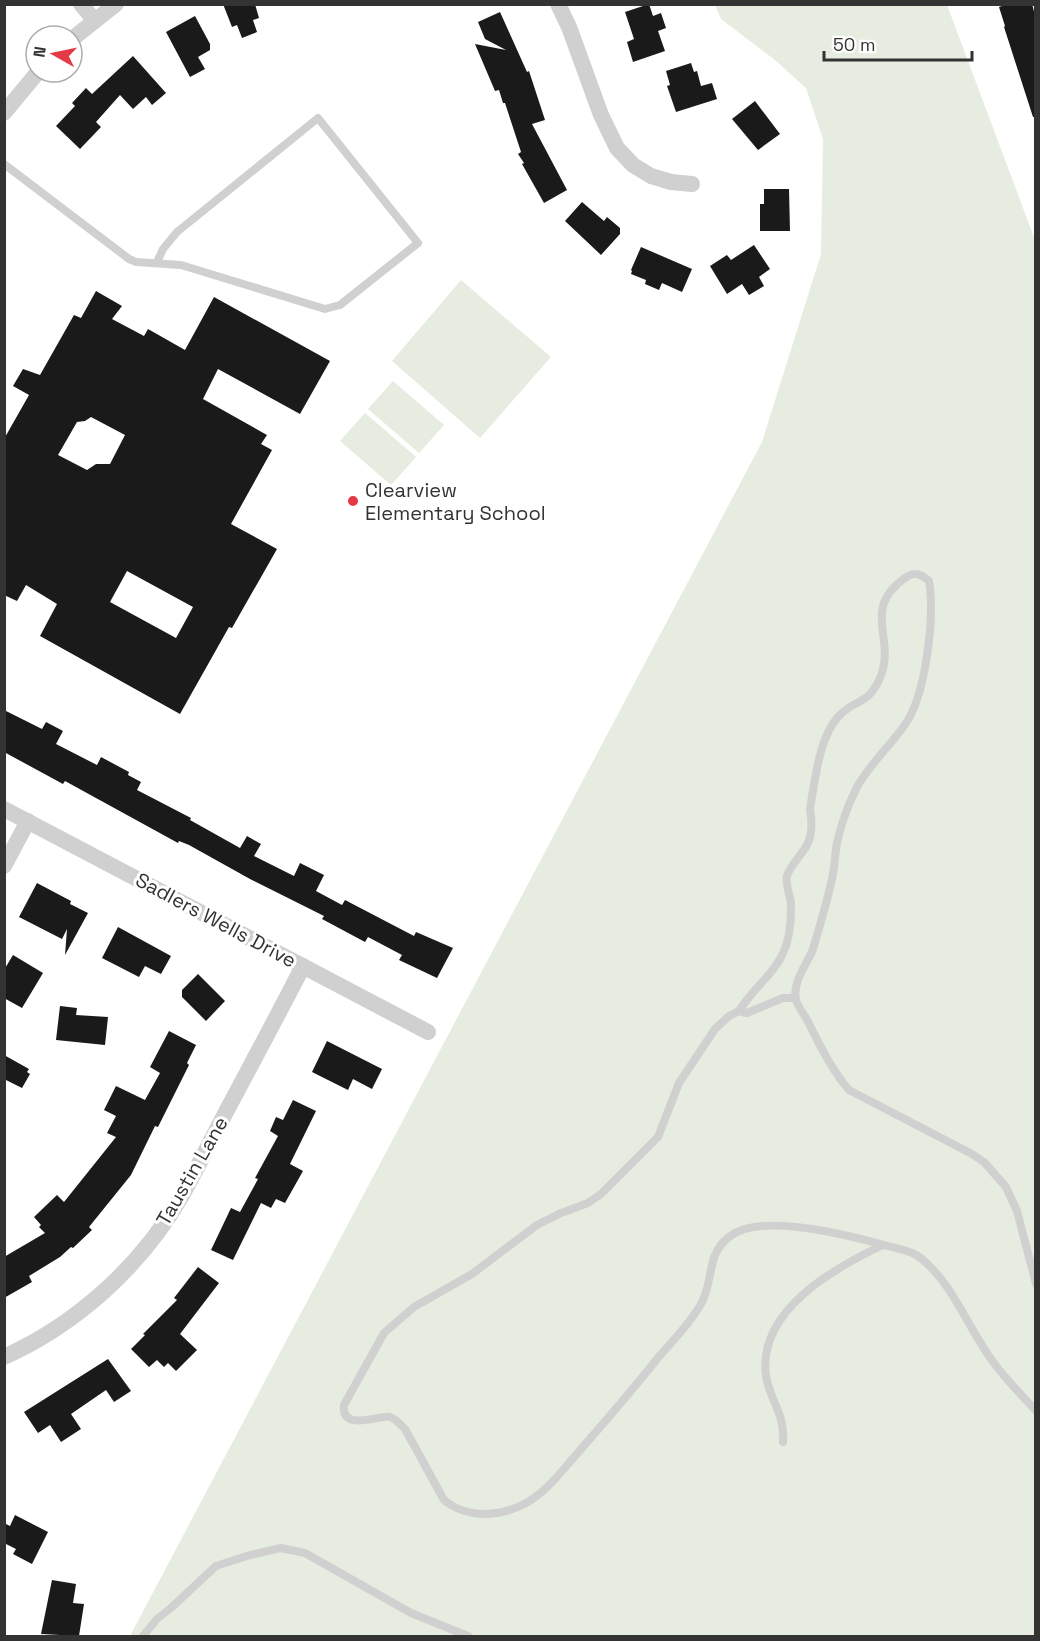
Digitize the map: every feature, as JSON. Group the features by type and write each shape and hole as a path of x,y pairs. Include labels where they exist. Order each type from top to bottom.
{"street":[{"path":"81,4 94,20"},
{"path":"84,29 116,4"},
{"path":"558,4 569,27 601,115 617,148 633,165 651,176 671,182 692,184"},
{"path":"4,113 28,84"},
{"name":"Sadlers Wells Drive","path":"4,809 428,1032"},
{"path":"4,866 28,821"},
{"name":"Taustin Lane","path":"4,1357 61,1326 98,1297 157,1234 181,1197 303,966"}],"lane":[{"path":"4,164 122,255 136,262 181,265 315,307 328,309 340,304 418,243 318,118 177,232 157,262"},
{"path":"1035,1284 1017,1211 1006,1187 995,1173 972,1154 849,1090 834,1073 796,1000 799,977 811,956 821,921 834,872 837,843 846,813 874,761 905,726 916,704 924,672 931,594 929,581 922,575 914,573 892,588 882,603 880,616 884,646 881,675 868,697 840,715 827,732 810,809 812,820 810,837 807,846 796,858 786,878 791,902 789,936 778,965 739,1011 729,1016 710,1035 679,1083 658,1137 615,1182 588,1203 561,1213 537,1226 477,1270 414,1307 392,1324 384,1333 344,1405 344,1411 346,1415 359,1420 393,1417 405,1429 444,1500 453,1507 476,1514 494,1512 526,1503 559,1474 693,1317 707,1290 711,1264 722,1243 742,1229 801,1227 829,1231 916,1254 946,1285 994,1363 1035,1411"},
{"path":"739,1011 747,1013 783,998 793,998"},
{"path":"783,1442 784,1429 766,1379 765,1361 767,1347 778,1324 799,1298 826,1275 883,1245"},
{"path":"143,1636 157,1619 172,1608 216,1566 267,1550 281,1548 305,1553 411,1613 468,1636"}],"shaded area":[{"path":"715,5 947,5 1035,240 1035,1636 130,1636 762,442 821,254 823,139 806,88 775,60 721,19"},
{"path":"461,280 551,357 480,438 392,361"},
{"path":"393,381 444,425 419,453 368,409"},
{"path":"365,413 416,457 391,485 340,441"}],"building":[{"path":"223,4 255,4 259,18 253,20 257,32 242,38 237,25 232,27"},
{"path":"649,4 653,16 661,13 666,28 658,31 665,51 633,62 627,42 634,39 625,12"},
{"path":"1008,4 1032,4 1035,15 1035,117 1033,117 999,7"},
{"path":"500,12 527,72 529,71 545,120 532,124 567,190 544,203 522,164 524,163 518,154 521,152 505,103 503,103 499,90 495,91 475,44 506,50 485,39 478,22"},
{"path":"195,16 210,44 210,50 198,57 205,69 190,77 166,32"},
{"path":"133,56 166,93 152,105 146,97 133,109 120,95 96,122 101,127 80,149 56,126 75,106 72,103 86,88 92,94"},
{"path":"691,63 694,72 697,71 701,86 712,83 717,99 676,112 667,86 670,85 666,71"},
{"path":"755,101 780,134 758,150 732,119"},
{"path":"764,189 789,189 790,231 760,231 760,204 764,204"},
{"path":"582,202 604,221 607,217 620,228 620,234 601,255 565,221"},
{"path":"754,245 770,269 759,277 764,286 749,295 742,284 727,294 710,266 727,255 731,260"},
{"path":"641,247 692,269 682,292 662,283 659,290 645,284 646,280 631,274"},
{"path":"96,291 122,306 112,319 144,336 148,329 185,350 214,297 330,361 300,414 218,369 203,399 267,435 261,444 272,450 231,524 277,549 232,628 229,627 180,714 40,636 57,604 26,585 17,601 4,595 4,439 29,395 13,386 23,369 40,375 74,315 81,318","holes":["91,417 125,435 110,464 96,464 87,470 58,455 77,422","127,571 193,607 176,638 110,602"]},
{"path":"4,710 42,729 46,722 63,731 56,744 97,765 101,757 129,772 128,775 141,782 137,790 191,818 190,820 240,848 247,836 261,844 254,856 294,876 300,863 324,875 316,891 342,905 345,900 414,936 416,932 453,948 437,978 399,960 402,955 368,937 365,942 322,919 324,916 189,845 179,841 178,843 65,781 63,784 4,752"},
{"path":"37,883 88,913 65,955 67,929 62,939 19,917"},
{"path":"118,927 171,956 161,974 145,966 139,977 102,958"},
{"path":"13,955 43,973 22,1008 4,998 4,970"},
{"path":"198,974 225,1001 206,1021 182,997 182,990"},
{"path":"60,1006 77,1008 76,1015 108,1017 105,1045 56,1040"},
{"path":"169,1031 196,1045 187,1063 189,1065 158,1127 155,1126 131,1175 89,1227 92,1230 73,1248 71,1247 60,1257 29,1276 32,1282 4,1298 4,1257 45,1233 34,1217 57,1195 64,1202 116,1137 107,1133 116,1116 104,1110 116,1086 145,1100 160,1073 150,1067"},
{"path":"327,1041 382,1069 372,1089 353,1079 348,1090 312,1072"},
{"path":"4,1055 29,1069 27,1072 30,1074 22,1088 4,1079"},
{"path":"293,1100 316,1111 290,1164 303,1171 285,1203 276,1199 271,1208 261,1203 233,1260 211,1250 231,1208 240,1212 278,1136 270,1131 276,1117 283,1120"},
{"path":"198,1267 219,1283 180,1334 197,1350 176,1371 168,1363 164,1367 157,1360 149,1367 131,1349 177,1300 174,1298"},
{"path":"108,1359 131,1391 114,1402 106,1390 71,1414 81,1429 61,1442 50,1425 38,1433 24,1412"},
{"path":"15,1515 48,1532 32,1564 13,1554 16,1549 4,1543 4,1523 10,1526"},
{"path":"52,1580 76,1584 73,1603 84,1604 79,1636 41,1634"}],"place":[{"name":"Clearview Elementary School","path":"353,501"}]}
